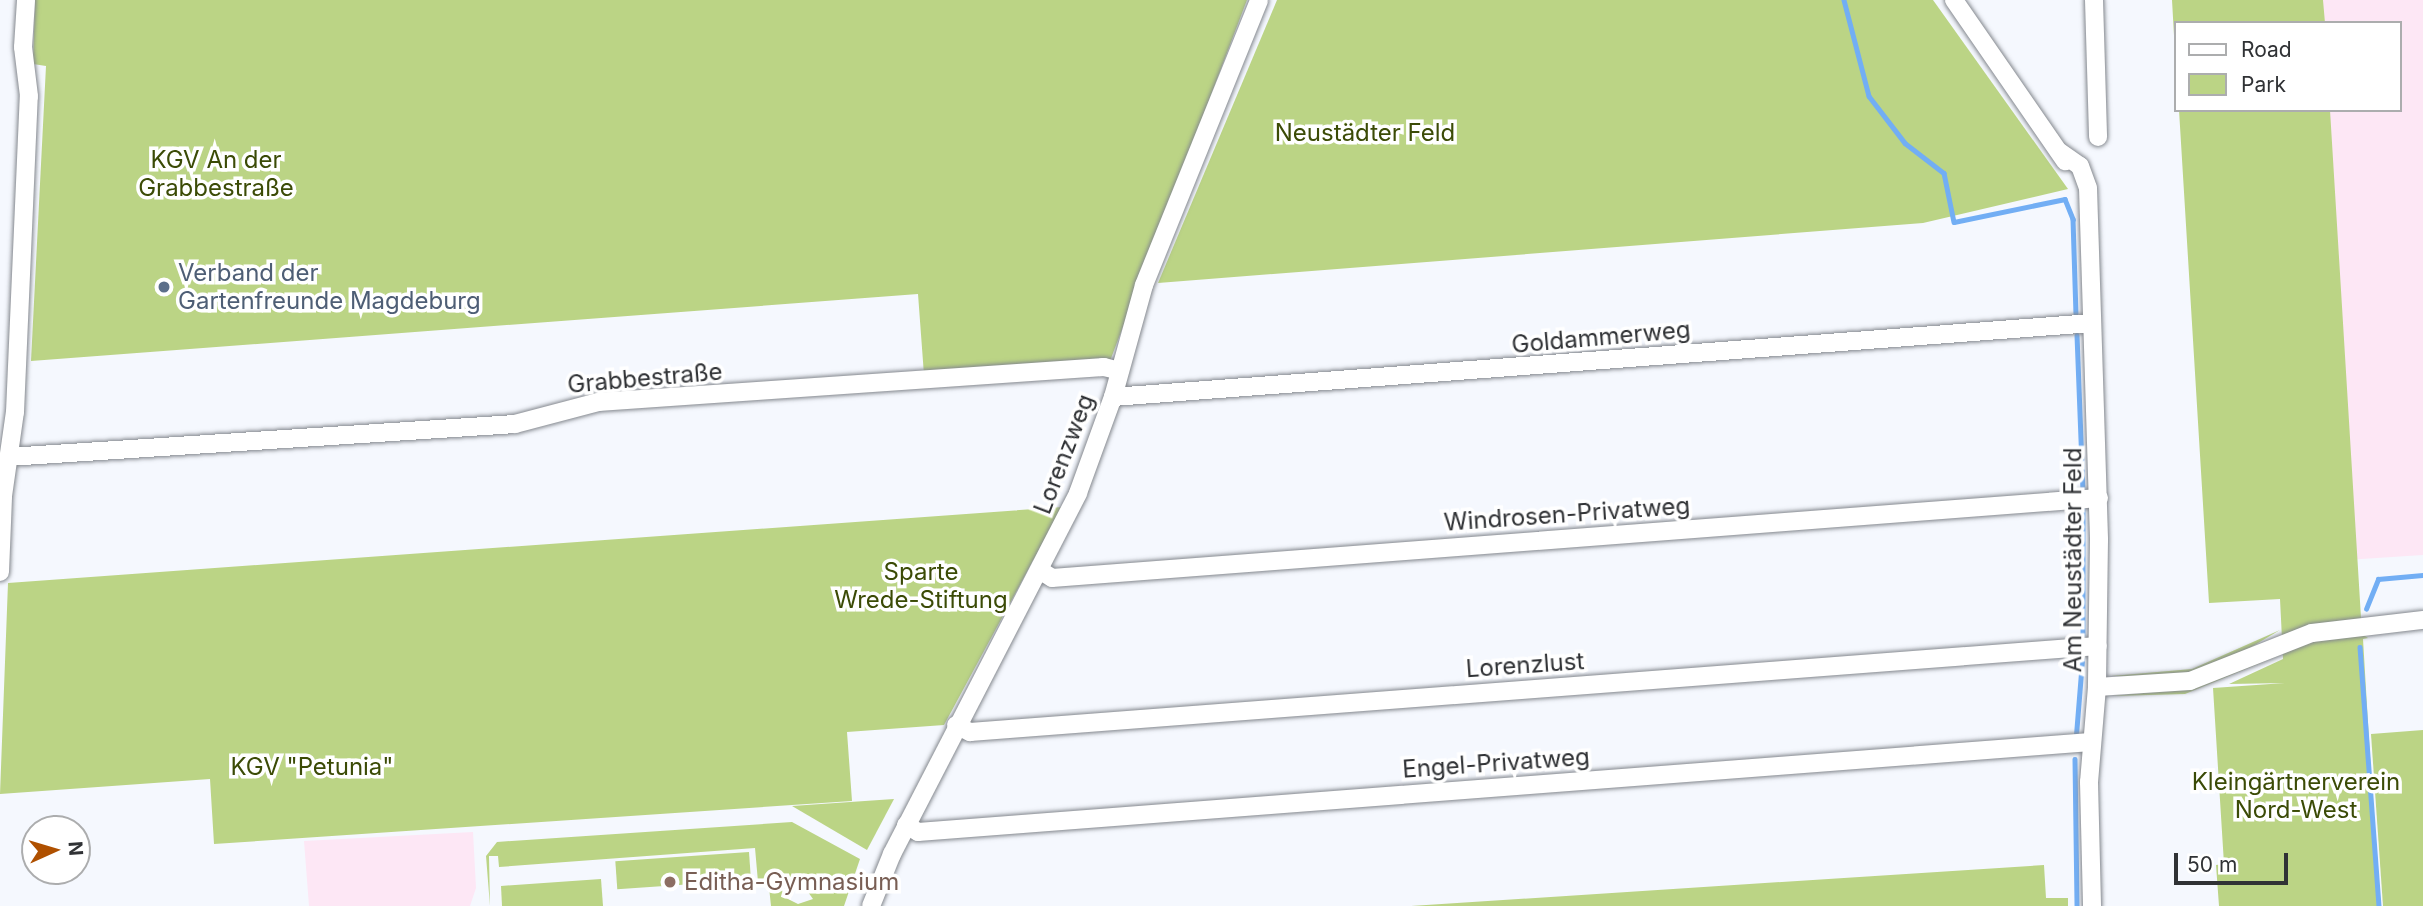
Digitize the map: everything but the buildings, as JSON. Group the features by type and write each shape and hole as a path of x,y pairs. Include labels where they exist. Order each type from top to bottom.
{"street":[{"name":"Lorenzweg","path":"871,906 906,825 1041,571 1083,482 1113,397 1144,285 1259,0"},
{"name":"Am Neustädter Feld","path":"1954,0 2060,152 2088,214 2099,498 2097,687 2091,742 2092,906"},
{"path":"2094,0 2098,137"},
{"path":"0,572 15,412 29,96 26,7"},
{"name":"Goldammerweg","path":"1113,397 2092,323"},
{"name":"Grabbestraße","path":"9,457 515,424 598,402 1104,367 1120,371"},
{"name":"Windrosen-Privatweg","path":"1041,571 1052,578 2099,498"},
{"path":"2097,687 2190,681 2312,633 2423,620"},
{"name":"Lorenzlust","path":"957,725 970,732 2098,646"},
{"name":"Engel-Privatweg","path":"906,825 918,832 2091,742"}],"shaded area":[{"path":"2314,0 2423,0 2423,555 2346,560 2321,112 2402,112 2402,21 2316,21"},
{"path":"473,832 476,888 470,906 309,906 304,841"}],"green space":[{"name":"KGV An der Grabbestraße","path":"35,0 1247,0 1110,361 924,375 918,294 31,361 46,66 33,64"},
{"name":"Neustädter Feld","path":"1277,0 1933,0 2068,189 1923,223 1158,283"},
{"path":"2172,0 2323,0 2325,21 2174,21 2174,36"},
{"name":"Kleingärtnerverein Nord-West","path":"2179,112 2330,112 2362,634 2368,638 2363,639 2379,906 2219,906 2216,865 2224,864 2213,688 2285,683 2229,684 2283,659 2280,599 2209,603"},
{"path":"1062,507 944,725 847,732 852,801 214,844 210,779 0,794 8,583"},
{"path":"2280,630 2231,659 2181,676 2111,676 2192,669"},
{"path":"2280,651 2280,655 2185,694 2112,696 2193,688"},
{"path":"2423,730 2423,906 2383,906 2371,734"},
{"path":"894,799 867,850 792,806"},
{"path":"792,822 860,859 844,906 771,906 769,887 780,886 786,898 798,904 813,899 798,878 758,882 755,848 499,867 498,856 489,856 490,906 486,856 497,842"},
{"path":"749,852 751,880 617,889 615,861"},
{"path":"2044,865 2046,898 2068,898 2068,906 1411,906"},
{"path":"601,879 603,906 502,906 501,886"}],"waterway":[{"path":"1844,0 1869,96 1905,143 1944,173 1954,222 2065,199 2073,219 2076,313"},
{"path":"2077,335 2083,492"},
{"path":"2083,509 2083,635"},
{"path":"2366,609 2378,579 2423,575"},
{"path":"2360,647 2379,906"},
{"path":"2076,735 2082,660"},
{"path":"2075,759 2077,906"}],"place":[{"name":"Verband der Gartenfreunde Magdeburg","path":"164,287"},
{"name":"Editha-Gymnasium","path":"670,882"}],"park label":[{"name":"Sparte Wrede-Stiftung","path":"921,586"},
{"name":"KGV \"Petunia\"","path":"312,767"}]}
